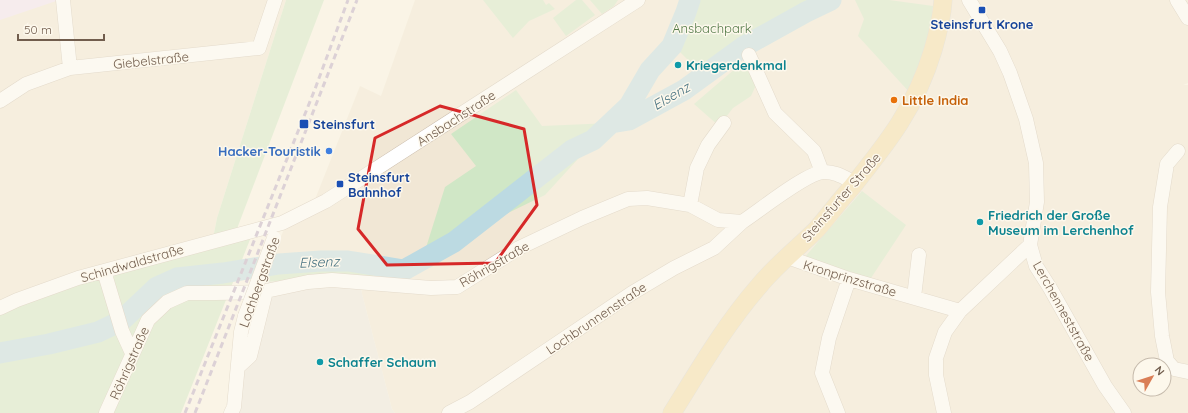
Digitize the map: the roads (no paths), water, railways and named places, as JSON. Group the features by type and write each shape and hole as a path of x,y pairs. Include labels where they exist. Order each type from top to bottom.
{"main road":[{"name":"Steinsfurter Straße","path":"672,413 737,313 759,285 817,228 874,160 898,127 921,86 940,29 943,0"}],"street":[{"path":"63,0 70,68"},
{"name":"Giebelstraße","path":"0,101 26,84 70,68 259,48 275,0"},
{"name":"Ansbachstraße","path":"282,223 332,198 638,0"},
{"name":"Lerchenneststraße","path":"969,0 1000,51 1010,73 1026,119 1036,163 1037,202 1030,246 1036,266 1105,386 1124,413"},
{"path":"1177,0 1188,18"},
{"path":"749,55 775,113 814,151 822,172"},
{"path":"690,205 697,168 708,145 724,123"},
{"path":"1178,151 1167,164 1160,207 1158,292 1162,336 1167,361 1174,369 1188,372"},
{"path":"742,222 808,177 822,172 834,172 854,183"},
{"name":"Röhrigstraße","path":"106,413 148,320 166,302 187,293 266,292 308,282 332,280 431,288 457,287 519,248 582,218 628,199 647,198 690,205 718,220 742,222"},
{"name":"Lochbrunnenstraße","path":"449,413 470,402 638,290 674,268 714,248 742,222"},
{"name":"Lochbergstraße","path":"231,413 234,407 241,332 244,316 271,232 282,223"},
{"name":"Schindwaldstraße","path":"0,308 17,300 78,278 271,232"},
{"path":"944,413 936,375 936,358 945,332 960,311 1030,246"},
{"name":"Kronprinzstraße","path":"914,297 918,255"},
{"name":"Kronprinzstraße","path":"787,257 849,280 960,311"},
{"path":"104,271 122,331 132,354"},
{"path":"838,413 822,373 829,338 849,280"},
{"path":"238,367 250,356 266,292"}],"waterway":[{"name":"Elsenz","path":"612,122 629,106 650,70 672,46 690,0"},
{"name":"Elsenz","path":"0,353 49,344 98,332 121,321 157,287 177,278 223,273 279,264 321,261 348,261 404,270 454,242 572,150 593,140 611,123 629,120 684,90 743,47 831,0"}],"railway":[{"path":"185,413 315,89 348,0"},
{"path":"195,413 357,0"}],"place":[{"name":"Steinsfurt Krone","path":"982,10"},
{"name":"Kriegerdenkmal","path":"678,65"},
{"name":"Little India","path":"894,100"},
{"name":"Steinsfurt","path":"304,124"},
{"name":"Hacker-Touristik","path":"329,151"},
{"name":"Steinsfurt Bahnhof","path":"340,184"},
{"name":"Friedrich der Große Museum im Lerchenhof","path":"980,222"},
{"name":"Schaffer Schaum","path":"320,362"}],"park label":[{"name":"Ansbachpark","path":"712,28"}]}
